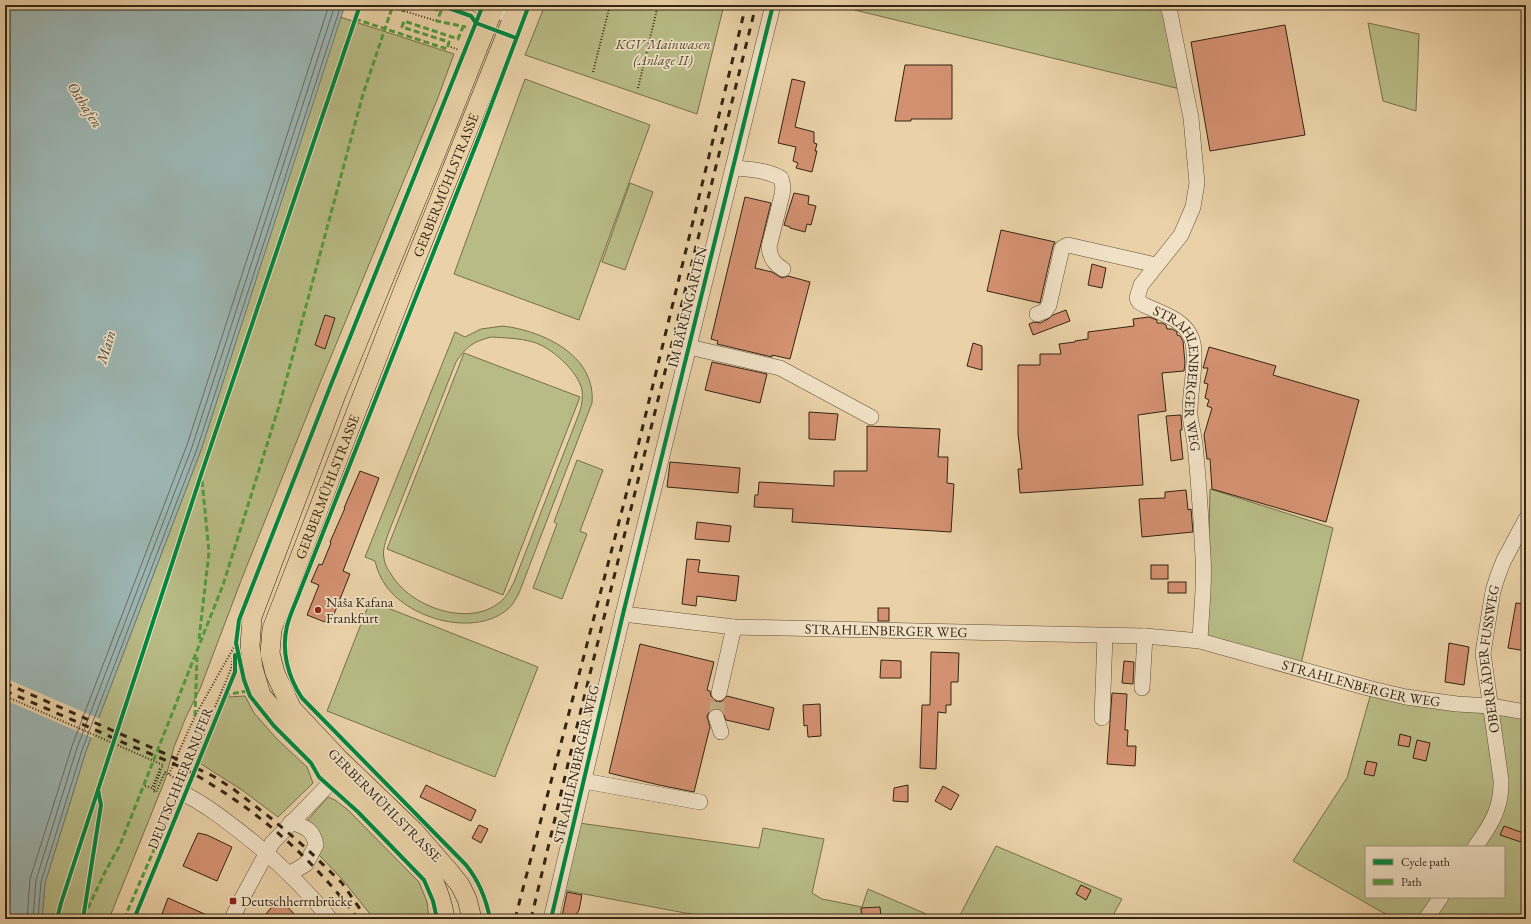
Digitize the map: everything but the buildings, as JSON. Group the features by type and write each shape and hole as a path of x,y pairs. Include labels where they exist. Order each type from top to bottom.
{"main road":[{"name":"GERBERMÜHLSTRASSE","path":"472,919 467,899 460,885 414,832 290,730 261,695 252,668 250,646 252,617 337,392 440,145 489,7"},
{"name":"GERBERMÜHLSTRASSE","path":"445,919 439,892 431,875 337,768 292,709 282,693 270,653 272,629 405,286 516,10"}],"street":[{"name":"IM BÄRENGARTEN","path":"623,614 773,5"},
{"name":"STRAHLENBERGER WEG","path":"1167,5 1170,13 1191,118 1197,183 1193,207 1181,235 1141,285 1137,294 1139,302 1177,320 1187,330 1193,342 1194,357 1190,397 1190,417 1195,444 1203,558 1200,641"},
{"path":"489,7 516,10"},
{"path":"733,168 761,171 780,178 783,187 782,195 769,247 770,255 773,261 783,269"},
{"path":"1037,314 1045,311 1049,305 1062,248 1068,246 1156,266"},
{"path":"689,347 780,368 871,417"},
{"name":"OBERRÄDER FUSSWEG","path":"1476,846 1495,816 1502,792 1492,706 1483,652 1493,591 1504,560 1526,519"},
{"name":"STRAHLENBERGER WEG","path":"551,919 623,614 734,627 1145,636 1200,641 1368,688 1406,697 1457,704 1492,706 1526,712"},
{"path":"719,693 734,627"},
{"path":"1102,718 1105,636"},
{"path":"1142,688 1145,636"},
{"path":"716,717 721,732"},
{"path":"232,919 272,843 337,768"},
{"path":"584,781 700,802"},
{"path":"179,791 221,815 266,852 290,874 330,919"},
{"path":"290,874 306,864 316,845 315,838 306,827 291,822"},
{"path":"1426,919 1440,898"}],"path":[{"path":"593,72 610,5"},
{"path":"638,88 658,5"},
{"path":"404,11 437,21"},
{"path":"448,46 459,50"},
{"path":"5,696 162,764 163,765 153,791 156,792 165,772"},
{"path":"145,786 152,788 160,769 173,776"}],"green space":[{"name":"KGV Mainwasen (Anlage II)","path":"545,5 724,5 697,114 525,55"},
{"path":"834,5 1163,5 1180,89"},
{"path":"340,17 454,54 437,100 320,383 242,578 200,689 186,717 174,747 165,780 109,919 42,919 45,883 86,751 201,450"},
{"path":"1368,23 1419,34 1416,111 1383,101"},
{"path":"525,79 650,125 579,320 454,274"},
{"path":"630,183 653,192 625,270 602,262"},
{"path":"503,326 518,329 534,333 564,348 576,359 585,371 591,386 592,403 519,593 508,609 494,617 479,622 461,623 444,621 427,616 411,608 397,598 386,586 379,574 375,561 365,557 455,332 465,337 481,329","holes":["491,337 533,342 555,354 575,375 582,390 582,403 514,582 508,593 505,598 487,610 473,613 457,613 441,610 426,604 412,596 400,586 385,564 384,549 388,534 456,362 463,352 474,343"]},
{"path":"464,353 580,397 503,595 387,549"},
{"path":"577,460 603,470 580,531 587,534 562,599 533,588 557,524 554,522"},
{"path":"1210,489 1333,528 1301,664 1207,636"},
{"path":"370,601 538,667 495,777 327,711"},
{"path":"1371,693 1526,716 1526,919 1394,919 1293,861 1347,778"},
{"path":"245,696 254,713 277,739 307,767 313,783 278,817 242,790 198,762 227,697"},
{"path":"328,797 335,800 348,810 419,882 427,902 429,919 374,919 342,879 318,854 306,822"},
{"path":"579,823 759,848 763,828 824,839 812,893 822,899 862,907 868,889 938,919 717,919 563,890"},
{"path":"996,846 1122,899 1111,919 958,919"}],"water":[{"path":"5,5 345,5 201,450 86,751 45,883 42,919 5,919"}],"pier":[{"path":"5,678 100,719 93,738 5,700"}],"tunnel":[{"path":"716,717 719,693"}],"railway":[{"path":"515,919 625,499 746,5"},
{"path":"531,919 579,718 756,5"},
{"path":"5,683 166,754 213,776 232,788 306,848 342,883 367,919"},
{"path":"5,691 157,756 199,777 230,797 271,827 309,861 358,919"}],"marked path":[{"path":"88,908 120,845 223,585 280,403 363,94 393,5"},
{"path":"424,5 441,11 437,21 466,27"},
{"path":"393,7 404,11"},
{"path":"355,19 447,49 449,42 402,27 404,21 458,39 463,27"},
{"path":"199,639 209,552 202,480"},
{"path":"195,716 197,657"},
{"path":"224,695 248,691"},
{"path":"124,919 186,776"}],"cycle path":[{"path":"57,919 201,475 360,5"},
{"path":"440,5 471,16 476,23 516,38"},
{"path":"437,919 433,901 424,880 358,812 319,777 311,763 274,726 250,696 244,680 236,643 239,620 330,387 483,5"},
{"path":"490,919 481,890 475,877 466,865 302,698 293,681 287,664 285,654 285,635 291,613 481,132 529,5"},
{"path":"551,919 623,614 773,5"},
{"name":"DEUTSCHHERRNUFER","path":"134,919 235,672 235,655"},
{"path":"83,919 101,805 98,790"}],"place":[{"name":"Naša Kafana Frankfurt","path":"318,610"},
{"name":"Deutschherrnbrücke","path":"233,901"}],"water label":[{"name":"Osthafen","path":"85,105"},
{"name":"Main","path":"106,347"}]}
